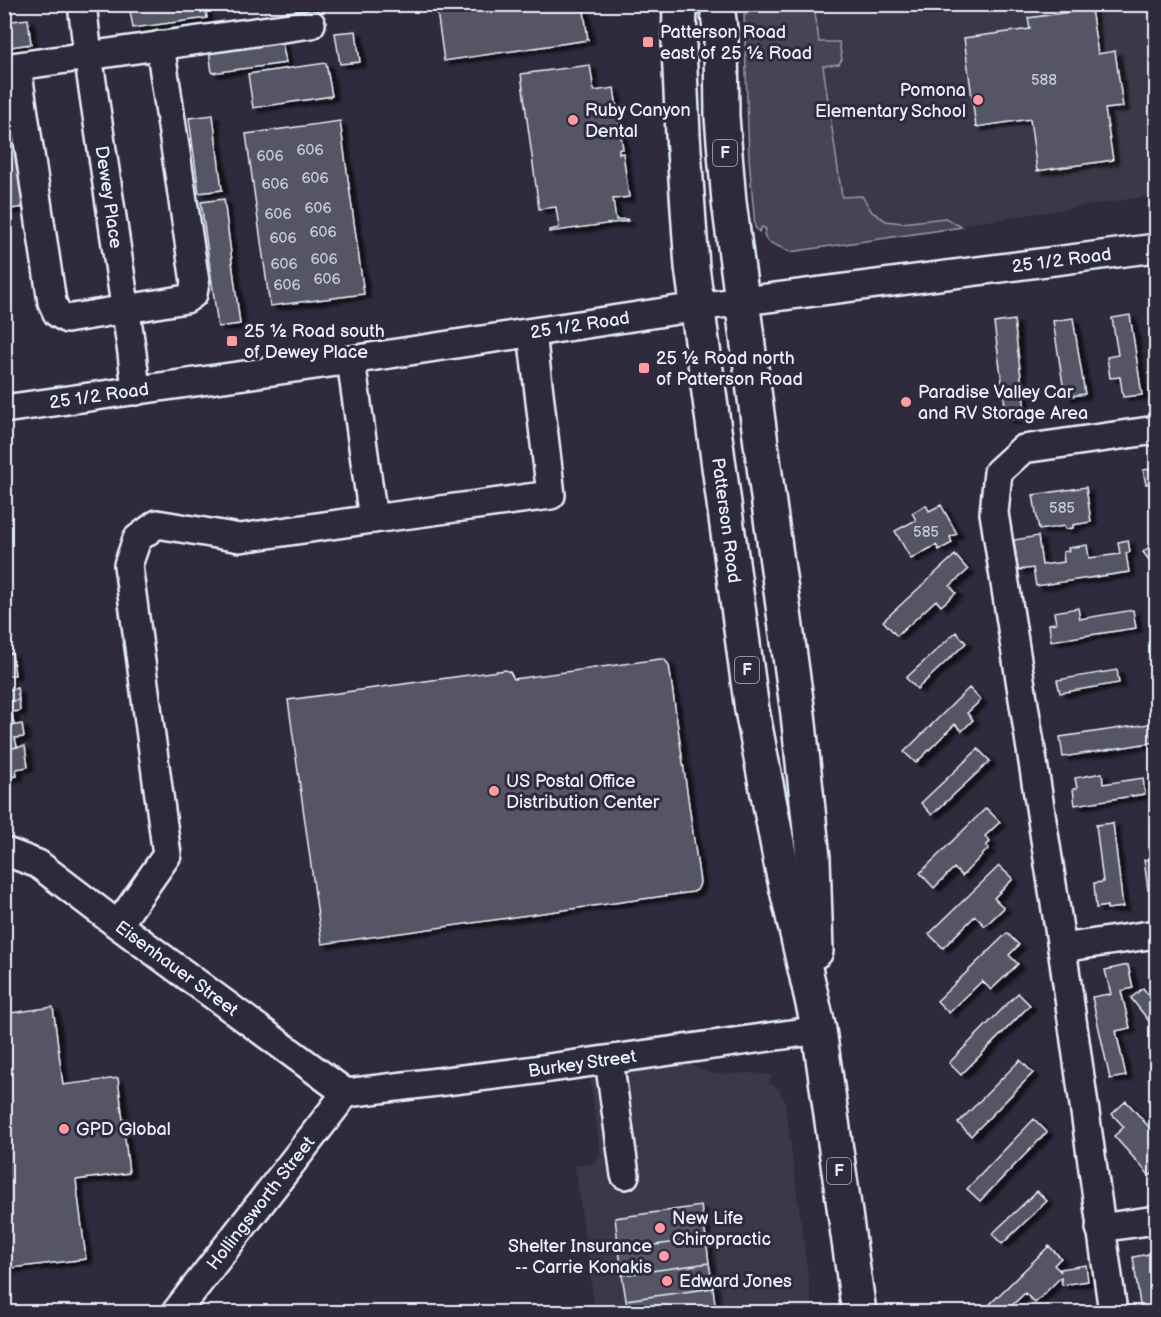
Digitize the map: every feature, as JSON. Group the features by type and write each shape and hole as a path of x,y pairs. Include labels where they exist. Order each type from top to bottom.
{"main road":[{"name":"Patterson Road","path":"680,4 682,135 692,267 752,710 782,868 819,1030 859,1312"},
{"name":"Patterson Road","path":"717,4 721,38 722,117 729,202 798,714 813,858 819,1030"}],"street":[{"name":"Dewey Place","path":"82,4 136,391"},
{"path":"160,45 195,282 193,294 186,299 67,319 57,313 52,302 11,68 160,45 311,24"},
{"name":"25 1/2 Road","path":"4,409 351,360 697,307 1156,248"},
{"path":"118,926 167,855 128,565 137,539 157,524 240,538 551,495 532,333"},
{"path":"351,360 373,519"},
{"path":"1113,1312 1062,948 994,513 998,472 1023,449 1156,430"},
{"name":"Eisenhauer Street","path":"4,851 38,864 118,926 346,1093"},
{"path":"1062,948 1156,934"},
{"name":"Burkey Street","path":"346,1093 521,1072 819,1030"},
{"path":"609,1060 625,1175"},
{"name":"Hollingsworth Street","path":"176,1312 346,1093"},
{"path":"1100,1228 1156,1220"}],"shaded area":[{"path":"749,5 814,5 819,42 839,42 842,59 839,64 823,66 842,197 862,196 872,212 886,221 902,223 945,218 962,227 790,252 767,241 764,234 766,229 762,227 759,232 755,227 749,158 744,14 749,13"},
{"name":"Pomona Elementary School","path":"785,5 1156,5 1156,195 820,247"},
{"path":"689,1064 711,1074 772,1075 769,1083 779,1089 785,1102 813,1312 595,1312 575,1166 594,1163 599,1158 590,1079"}],"building":[{"path":"205,4 207,18 133,28 129,5"},
{"path":"436,4 583,4 588,40 444,61"},
{"path":"1091,9 1098,54 1115,51 1123,107 1105,109 1113,160 1037,171 1030,119 976,127 964,38 1030,29 1028,18"},
{"path":"28,19 31,44 4,48 4,22"},
{"path":"356,31 360,62 340,64 335,33"},
{"path":"282,41 286,63 212,73 209,50"},
{"path":"326,63 332,96 253,108 248,74"},
{"name":"Ruby Canyon Dental","path":"590,65 594,91 614,88 623,149 619,149 619,154 623,153 629,197 613,199 616,220 627,219 628,221 549,232 549,230 559,228 556,207 539,209 521,74"},
{"path":"11,108 25,207 4,210 4,109"},
{"path":"213,115 222,190 199,193 189,118"},
{"path":"340,121 364,294 270,306 246,134"},
{"path":"224,199 240,324 218,327 201,202"},
{"path":"1130,315 1142,395 1123,397 1120,377 1110,378 1107,357 1118,355 1112,318"},
{"path":"1073,318 1085,394 1065,397 1053,321"},
{"path":"1014,320 1026,418 1007,420 994,323"},
{"path":"1156,468 1156,482 1146,484 1143,470"},
{"path":"1086,487 1091,522 1073,525 1073,528 1065,529 1064,526 1039,530 1033,495"},
{"path":"926,505 929,511 941,505 957,534 950,537 952,543 939,550 936,545 911,559 895,531 916,520 912,513"},
{"path":"1038,536 1042,565 1064,562 1063,552 1069,551 1068,548 1087,545 1089,558 1120,554 1118,542 1128,540 1130,552 1126,553 1129,572 1036,586 1033,568 1018,570 1014,540"},
{"path":"1156,541 1156,562 1153,565 1143,552"},
{"path":"955,555 968,570 950,586 956,593 941,606 936,600 897,636 883,621"},
{"path":"1078,608 1080,619 1133,610 1136,628 1051,641 1049,624 1056,623 1054,612"},
{"path":"956,632 966,643 917,689 906,678"},
{"path":"12,653 15,675 4,676 4,654"},
{"name":"US Postal Office Distribution Center","path":"664,659 669,665 700,882 697,890 322,944 288,700 505,670 510,672 514,679"},
{"path":"1117,670 1119,683 1060,693 1057,680"},
{"path":"4,676 7,676 9,690 17,688 19,700 4,702"},
{"path":"969,688 981,700 967,713 973,720 962,731 955,724 916,763 904,752"},
{"path":"19,700 20,711 12,712 14,725 4,727 4,702"},
{"path":"1155,723 1156,742 1063,757 1060,737"},
{"path":"22,724 24,737 15,738 17,747 4,749 4,727"},
{"path":"25,746 28,767 16,769 17,776 4,778 4,749"},
{"path":"978,749 990,761 932,815 921,803"},
{"path":"1102,773 1103,784 1143,778 1145,794 1075,805 1073,789 1077,788 1075,778"},
{"path":"986,808 1000,822 985,836 990,842 986,846 989,848 962,876 954,868 934,888 920,873"},
{"path":"1156,813 1156,853 1151,814"},
{"path":"1113,823 1123,907 1096,908 1094,883 1103,882 1096,825"},
{"path":"1156,858 1156,889 1148,890 1144,860"},
{"path":"999,866 1013,879 994,898 1004,908 985,926 975,916 943,948 929,934"},
{"path":"1007,933 1019,945 1009,955 1018,964 991,990 982,981 949,1013 937,1001"},
{"path":"1128,965 1133,988 1121,991 1130,1028 1116,1031 1126,1076 1110,1079 1092,997 1111,994 1105,970"},
{"path":"1143,988 1156,1005 1156,1030 1131,998"},
{"path":"1018,993 1030,1005 961,1075 949,1063"},
{"name":"GPD Global","path":"53,1007 63,1085 118,1078 129,1173 76,1180 86,1259 4,1269 4,1014"},
{"path":"1020,1060 1033,1073 971,1136 958,1123"},
{"path":"1126,1101 1156,1135 1156,1170 1150,1176 1114,1136 1124,1127 1112,1114"},
{"path":"1034,1119 1047,1132 980,1201 967,1189"},
{"path":"1037,1191 1047,1201 1002,1244 992,1234"},
{"name":"New Life Chiropractic","path":"701,1206 706,1238 619,1250 615,1218"},
{"name":"Shelter Insurance -- Carrie Konakis","path":"706,1238 709,1263 622,1275 619,1250"},
{"path":"1049,1246 1061,1258 1054,1265 1061,1272 1060,1269 1086,1265 1088,1281 1062,1285 1061,1277 1035,1303 1025,1293 1005,1312 996,1312 989,1305"},
{"path":"1149,1254 1156,1312 1141,1312 1133,1257"},
{"name":"Edward Jones","path":"709,1263 713,1288 626,1300 622,1275"},
{"path":"713,1288 716,1312 628,1312 626,1300"}],"place":[{"name":"Patterson Road east of 25 ½ Road","path":"648,42"},
{"name":"Pomona Elementary School","path":"978,100"},
{"name":"Ruby Canyon Dental","path":"573,120"},
{"name":"25 ½ Road south of Dewey Place","path":"232,341"},
{"name":"25 ½ Road north of Patterson Road","path":"644,368"},
{"name":"Paradise Valley Car and RV Storage Area","path":"906,402"},
{"name":"US Postal Office Distribution Center","path":"494,791"},
{"name":"GPD Global","path":"64,1129"},
{"name":"New Life Chiropractic","path":"660,1228"},
{"name":"Shelter Insurance -- Carrie Konakis","path":"664,1256"},
{"name":"Edward Jones","path":"667,1281"}]}
